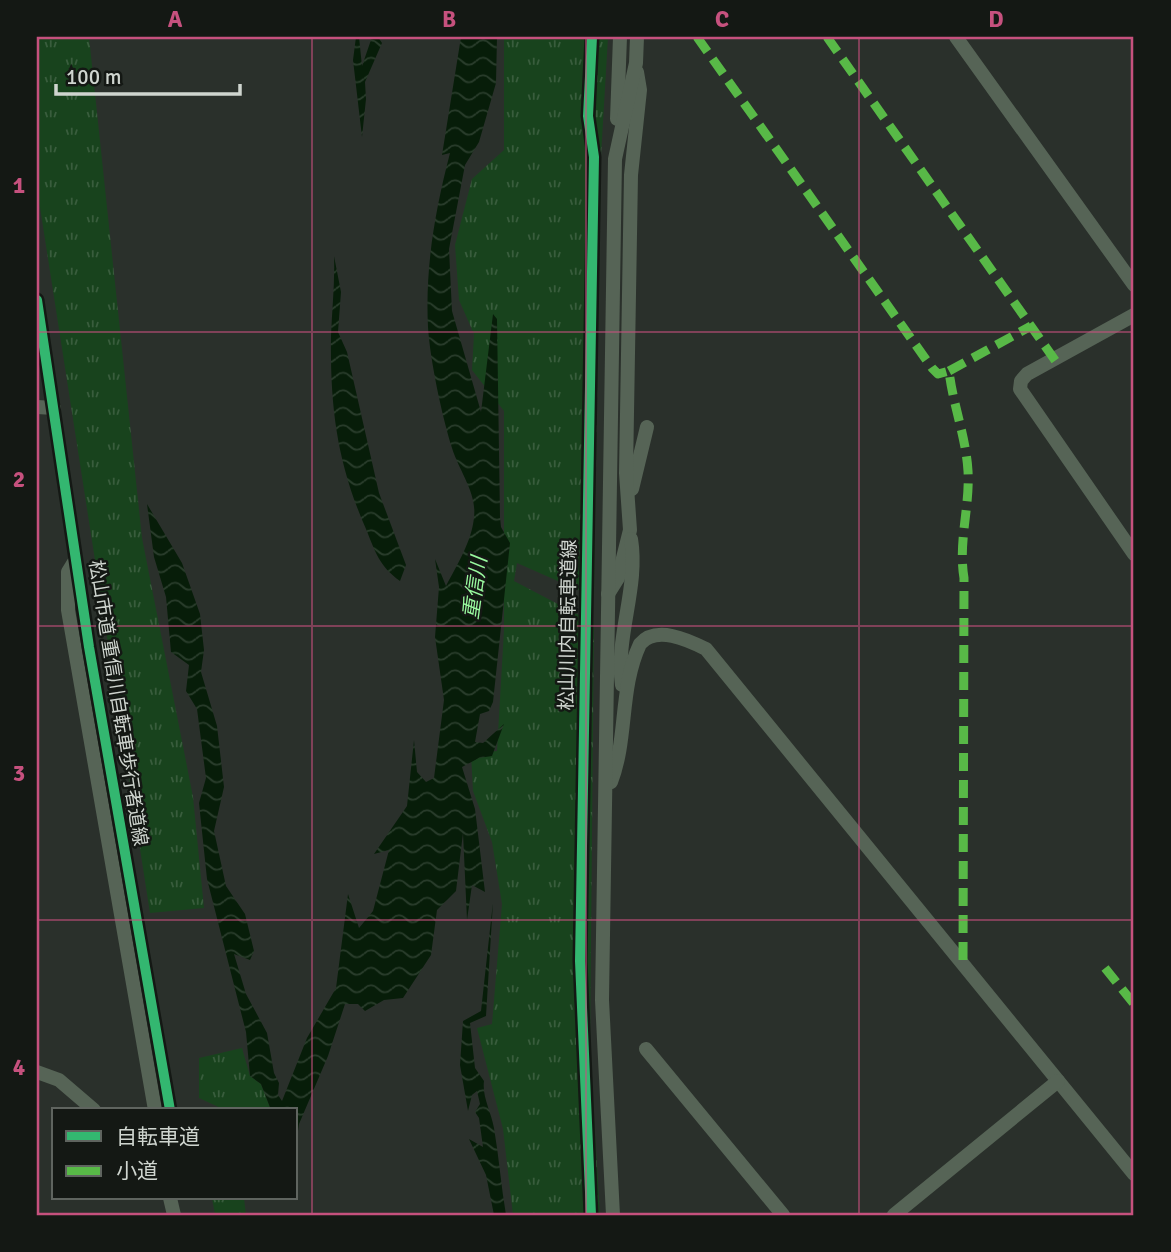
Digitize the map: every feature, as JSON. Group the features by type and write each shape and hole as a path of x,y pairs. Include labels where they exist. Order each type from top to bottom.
{"street":[{"path":"614,1215 601,1000 615,159 620,37"},
{"path":"615,159 636,63 637,37"},
{"path":"956,37 1134,285"},
{"path":"624,696 621,678 624,631 633,578 626,473 631,175 640,90 636,63"},
{"path":"1134,315 1027,374 1021,380 1020,389 1134,554"},
{"path":"37,407 54,408"},
{"path":"629,497 647,427"},
{"path":"608,594 618,578 630,530"},
{"path":"76,559 68,572 66,596 155,1108"},
{"path":"605,798 613,776 624,696 636,654 645,639 661,634 706,649 1134,1174"},
{"path":"646,1049 782,1215"},
{"path":"37,1072 59,1080 92,1108"},
{"path":"894,1215 1058,1081"}],"green space":[{"path":"37,37 89,37 142,538 193,797 204,908 150,913 37,188"},
{"path":"504,37 608,37 601,156 594,597 517,563 514,581 594,623 590,1049 600,1215 513,1215 503,1129 477,1028 492,1024 502,904 492,842 473,791 471,754 497,751 504,630 504,411 472,370 474,334 459,300 455,245 472,179 504,150"},
{"path":"242,1048 250,1076 261,1084 270,1108 221,1108 199,1098 199,1058"},
{"path":"212,1200 244,1200 246,1215 215,1215"}],"water":[{"path":"356,37 359,37 362,66 372,37 378,37 382,43 365,82 362,137 353,60"},
{"name":"重信川","path":"461,37 497,37 496,83 479,142 465,165 449,249 452,311 481,412 493,314 497,319 500,517 501,527 510,543 493,702 489,711 480,714 475,742 483,743 504,724 492,756 479,758 462,767 475,809 485,892 472,885 467,920 463,833 456,891 437,910 431,955 403,998 384,1000 365,1011 358,1004 345,1004 298,1131 298,1108 270,1108 261,1084 250,1076 246,1032 207,879 199,803 206,778 197,709 186,691 189,665 171,652 166,597 154,557 147,504 182,563 200,614 204,650 201,672 217,726 224,787 214,831 226,886 245,914 254,951 250,960 234,954 246,994 267,1033 274,1073 279,1083 278,1095 282,1101 307,1038 336,988 348,894 359,928 373,911 389,850 374,854 407,806 414,740 417,772 426,782 434,778 444,700 435,637 439,587 435,559 446,586 467,544 474,517 473,499 455,457 444,420 429,340 427,305 430,261 450,153 442,155"},
{"path":"334,256 341,292 338,332 347,352 379,493 406,565 400,581 382,564 375,551 348,481 337,434 332,387 331,336"},
{"path":"493,902 486,1016 470,1023 475,1068 484,1081 485,1098 494,1128 506,1215 494,1215 486,1175 469,1139 483,1147 479,1118 475,1112 480,1104 477,1091 472,1095 468,1111 460,1065 463,1021 481,1011"}],"marked path":[{"path":"697,37 932,368 938,374 949,371 968,471 962,551 963,965"},
{"path":"827,37 1057,363"},
{"path":"949,371 1031,326"},
{"path":"1105,968 1134,1004"}],"cycle path":[{"name":"松山川内自転車道線","path":"591,1215 580,961 594,157 588,116 592,37"},
{"name":"松山市道 重信川自転車歩行者道線","path":"37,300 89,647 170,1108"}]}
